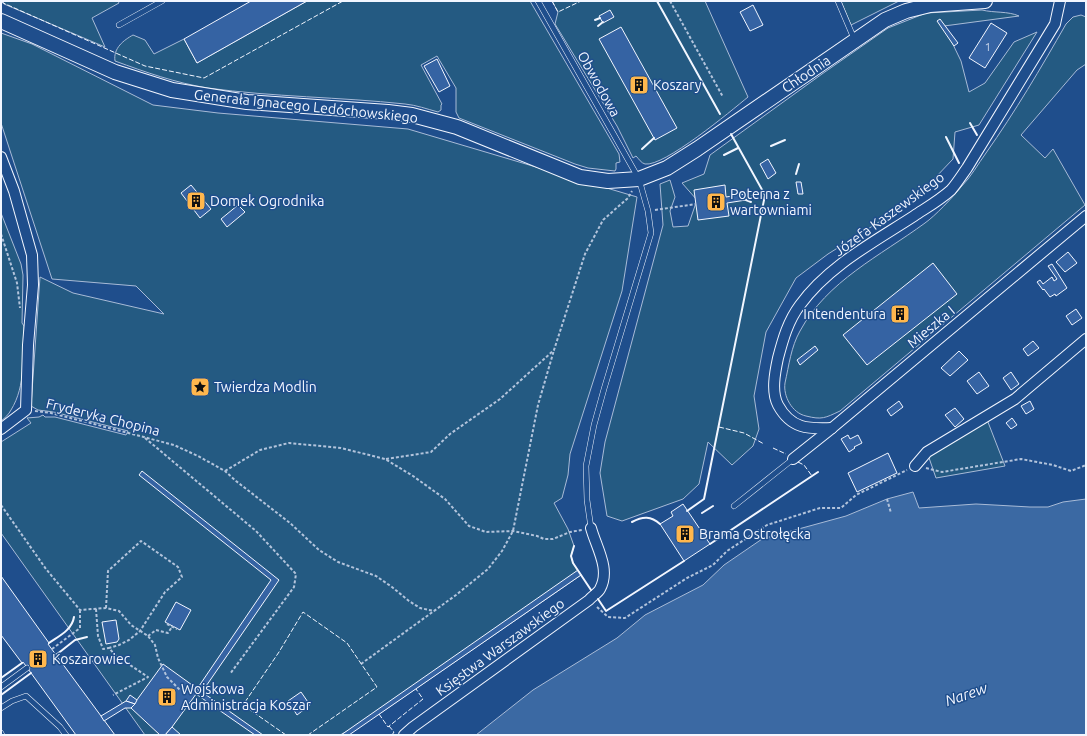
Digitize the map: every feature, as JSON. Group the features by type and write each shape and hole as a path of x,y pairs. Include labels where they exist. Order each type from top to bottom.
{"street":[{"name":"Chłodnia","path":"636,185 697,149 885,20 906,11 930,5 985,1"},
{"name":"Józefa Kaszewskiego","path":"832,428 808,428 796,424 783,414 776,400 774,385 778,361 786,331 799,306 820,281 855,255 929,206 951,189 967,168 1055,24 1060,1"},
{"name":"Generała Ignacego Ledóchowskiego","path":"1,21 115,72 172,90 247,102 412,115 457,127 580,177 636,185"},
{"path":"1,156 14,191 32,255 33,285 28,345 26,410 1,429"},
{"name":"Mieszka I","path":"793,459 1086,216"},
{"path":"915,466 927,452 1015,399 1086,339"},
{"name":"Księstwa Warszawskiego","path":"404,735 589,600 600,589 604,575 603,560 591,528"}],"lane":[{"path":"119,25 162,1"},
{"name":"Obwodowa","path":"538,1 636,185 648,211 651,233 594,424 586,466 587,500 591,528"},
{"path":"838,1 855,41"},
{"path":"734,506 793,459"},
{"path":"1,687 27,668"},
{"path":"1,708 26,696 60,727 66,735"}],"path":[{"path":"670,1 723,97"},
{"path":"361,664 456,595 488,569 502,551 513,531 538,405 585,254 603,220 628,198 636,185"},
{"path":"746,197 759,195"},
{"path":"648,211 696,204"},
{"path":"1,234 17,283 20,314"},
{"path":"385,459 431,452 450,434 500,399 554,350"},
{"name":"Fryderyka Chopina","path":"26,410 51,413 174,445 198,456 225,471 290,523 319,550 338,562 376,576 420,608 434,611"},
{"path":"144,437 256,531 296,574 294,586 230,674"},
{"path":"225,471 260,450 289,444 341,448 385,459 413,476 445,499 470,526 486,532 513,531 544,539 553,539 570,532"},
{"path":"589,600 608,617 625,618 687,578 713,565 727,552 767,525 820,508 841,508 856,495 915,466 942,472 1021,459 1053,465 1071,471 1086,465"},
{"path":"887,499 891,513"},
{"path":"1,505 46,569 80,610 80,628 52,649"},
{"path":"96,609 98,636 103,649 124,642 140,631 165,592 182,577 178,567 142,541 108,571 106,608"},
{"path":"80,610 106,608 119,611 131,625 148,636 155,644 158,658 167,677 180,690"},
{"path":"167,624 177,629"},
{"path":"148,636 156,630 168,633 172,627"},
{"path":"109,648 116,655 148,677 113,695"}],"shaded area":[{"path":"3,1 118,1 119,3 92,18 105,47 4,4"},
{"path":"307,1 530,1 619,154 620,162 616,163 615,171 588,168 459,118 456,112 456,88 437,56 421,65 442,104 441,110 438,112 405,104 208,88 172,80 115,61 117,48 126,39 133,35 145,40 154,54 184,39 197,63"},
{"path":"552,1 705,1 748,97 681,148 654,163 645,164 636,156 633,158 617,126 555,24 558,12"},
{"path":"841,1 899,1 851,25"},
{"path":"982,10 1010,13 1019,16 944,26 961,61 969,92 985,83 1014,42 1037,32 979,125 955,132 953,159 914,200 828,254 796,278 766,332 754,396 759,429 753,446 732,465 708,442 699,484 683,499 622,521 607,516 600,473 605,442 663,225 660,184 670,180 675,197 670,211 673,227 688,226 697,200 682,183 704,174 710,155 888,28 926,13"},
{"path":"1081,15 1086,17 1086,64 1077,70 1021,135 1045,158 1053,149 1085,205 840,411 827,417 820,418 801,414 793,408 787,398 785,393 785,383 794,343 811,313 840,284 856,271 929,220 965,183 1007,122 1066,24 1073,17"},
{"path":"1,33 32,44 153,105 218,113 408,129 637,197 622,291 570,454 568,475 562,498 554,503 568,529 574,546 571,556 573,563 581,575 379,714 340,735 145,735 1,533 1,442 31,423 27,418 39,417 43,415 45,417 55,417 126,435 128,431 54,412 38,410 31,406 40,277 73,293 164,314 136,286 52,279 1,123"},
{"path":"1,213 21,264 23,275 22,323 24,326 23,370 19,391 16,401 7,416 1,421"},
{"path":"986,417 1005,466 936,478 927,452"}],"water":[{"name":"Narew","path":"913,492 919,508 976,504 1048,507 1063,502 1086,499 1086,735 476,735 533,690 617,638 645,615 703,585 724,565 762,539 846,516 887,499"}],"building":[{"path":"251,1 307,1 197,63 184,39"},
{"path":"753,5 763,25 750,31 740,12"},
{"path":"610,10 614,17 603,23 599,16"},
{"path":"940,19 958,43 954,46 937,21"},
{"path":"991,23 1007,33 985,68 969,58"},
{"name":"Koszary","path":"621,27 677,128 655,140 599,39"},
{"path":"437,59 450,86 439,92 424,66"},
{"path":"768,159 776,173 768,179 760,164"},
{"path":"796,182 801,182 803,194 798,194"},
{"name":"Domek Ogrodnika","path":"191,185 211,209 200,218 181,193"},
{"name":"Poterna z wartowniami","path":"725,185 726,197 745,194 746,200 727,203 729,216 698,220 694,190"},
{"path":"238,205 245,212 227,227 221,219"},
{"path":"1068,252 1077,263 1065,272 1056,262"},
{"name":"Intendentura","path":"933,263 957,294 867,365 843,335"},
{"path":"1052,264 1067,288 1056,296 1055,294 1050,297 1037,282 1040,280 1043,284 1052,277 1054,281 1057,279 1048,266"},
{"path":"1076,309 1082,318 1072,325 1066,316"},
{"path":"1033,341 1039,348 1028,356 1023,349"},
{"path":"815,346 818,350 800,365 797,360"},
{"path":"959,351 968,360 950,376 941,368"},
{"path":"979,372 989,386 977,394 967,381"},
{"path":"1011,372 1019,384 1011,390 1003,378"},
{"path":"899,401 903,407 891,416 887,410"},
{"path":"1030,401 1034,409 1026,414 1021,406"},
{"path":"955,408 964,419 955,427 945,415"},
{"path":"1012,418 1017,425 1011,429 1006,423"},
{"path":"848,435 850,439 858,435 862,443 854,447 855,448 849,452 841,439"},
{"path":"888,453 897,473 857,492 848,473"},
{"path":"142,471 279,580 202,692 263,735 255,735 196,694 199,690 197,689 271,580 139,475"},
{"name":"Brama Ostrołęcka","path":"683,504 710,544 684,561 660,524 673,516 671,512"},
{"path":"578,570 581,575 349,735 341,735"},
{"name":"Koszarowiec","path":"1,576 49,643 48,644 115,735 76,735 23,662 22,663 1,635"},
{"path":"176,602 191,610 180,630 165,622"},
{"path":"116,620 119,639 117,642 106,644 102,622"},
{"name":"Wojskowa Administracja Koszar","path":"163,664 199,690 172,727 165,735 160,735 131,708"},
{"path":"301,692 310,705 297,715 288,701"},
{"path":"130,695 137,700 135,704 126,701"},
{"path":"126,701 135,704 131,708 125,708 104,721 101,716"},
{"path":"172,727 181,735 165,735"}],"fence":[{"path":"1,2 145,66 204,78 343,1"},
{"path":"552,1 558,12 581,1"},
{"path":"719,427 744,433 764,444"},
{"path":"773,448 786,454"},
{"path":"798,462 804,465 812,476"},
{"path":"286,735 243,705 279,652 303,612 347,643 377,687 308,735"},
{"path":"379,714 388,727 423,699 416,689"},
{"path":"389,726 394,732 392,735"}],"wall":[{"path":"657,1 720,114"},
{"path":"595,20 600,18"},
{"path":"598,26 603,22"},
{"path":"970,123 977,135"},
{"path":"687,511 704,499 765,195 731,134"},
{"path":"946,137 959,163"},
{"path":"642,149 654,138"},
{"path":"771,146 785,140"},
{"path":"724,155 738,148"},
{"path":"796,174 799,164"},
{"path":"745,194 749,190"},
{"path":"746,200 751,202"},
{"path":"710,544 818,472"},
{"path":"702,513 713,506"},
{"path":"632,522 643,518 650,518 660,524"},
{"path":"574,546 571,556 573,563 591,590"},
{"path":"598,599 606,611 684,561"},
{"path":"49,643 71,626 74,617"},
{"path":"56,655 75,640 87,637"},
{"path":"1,678 22,663"},
{"path":"1,695 31,673"}],"place":[{"name":"Koszary","path":"639,85"},
{"name":"Domek Ogrodnika","path":"196,201"},
{"name":"Poterna z wartowniami","path":"716,202"},
{"name":"Intendentura","path":"900,314"},
{"name":"Twierdza Modlin","path":"200,387"},
{"name":"Brama Ostrołęcka","path":"685,534"},
{"name":"Koszarowiec","path":"38,659"},
{"name":"Wojskowa Administracja Koszar","path":"167,697"}]}
